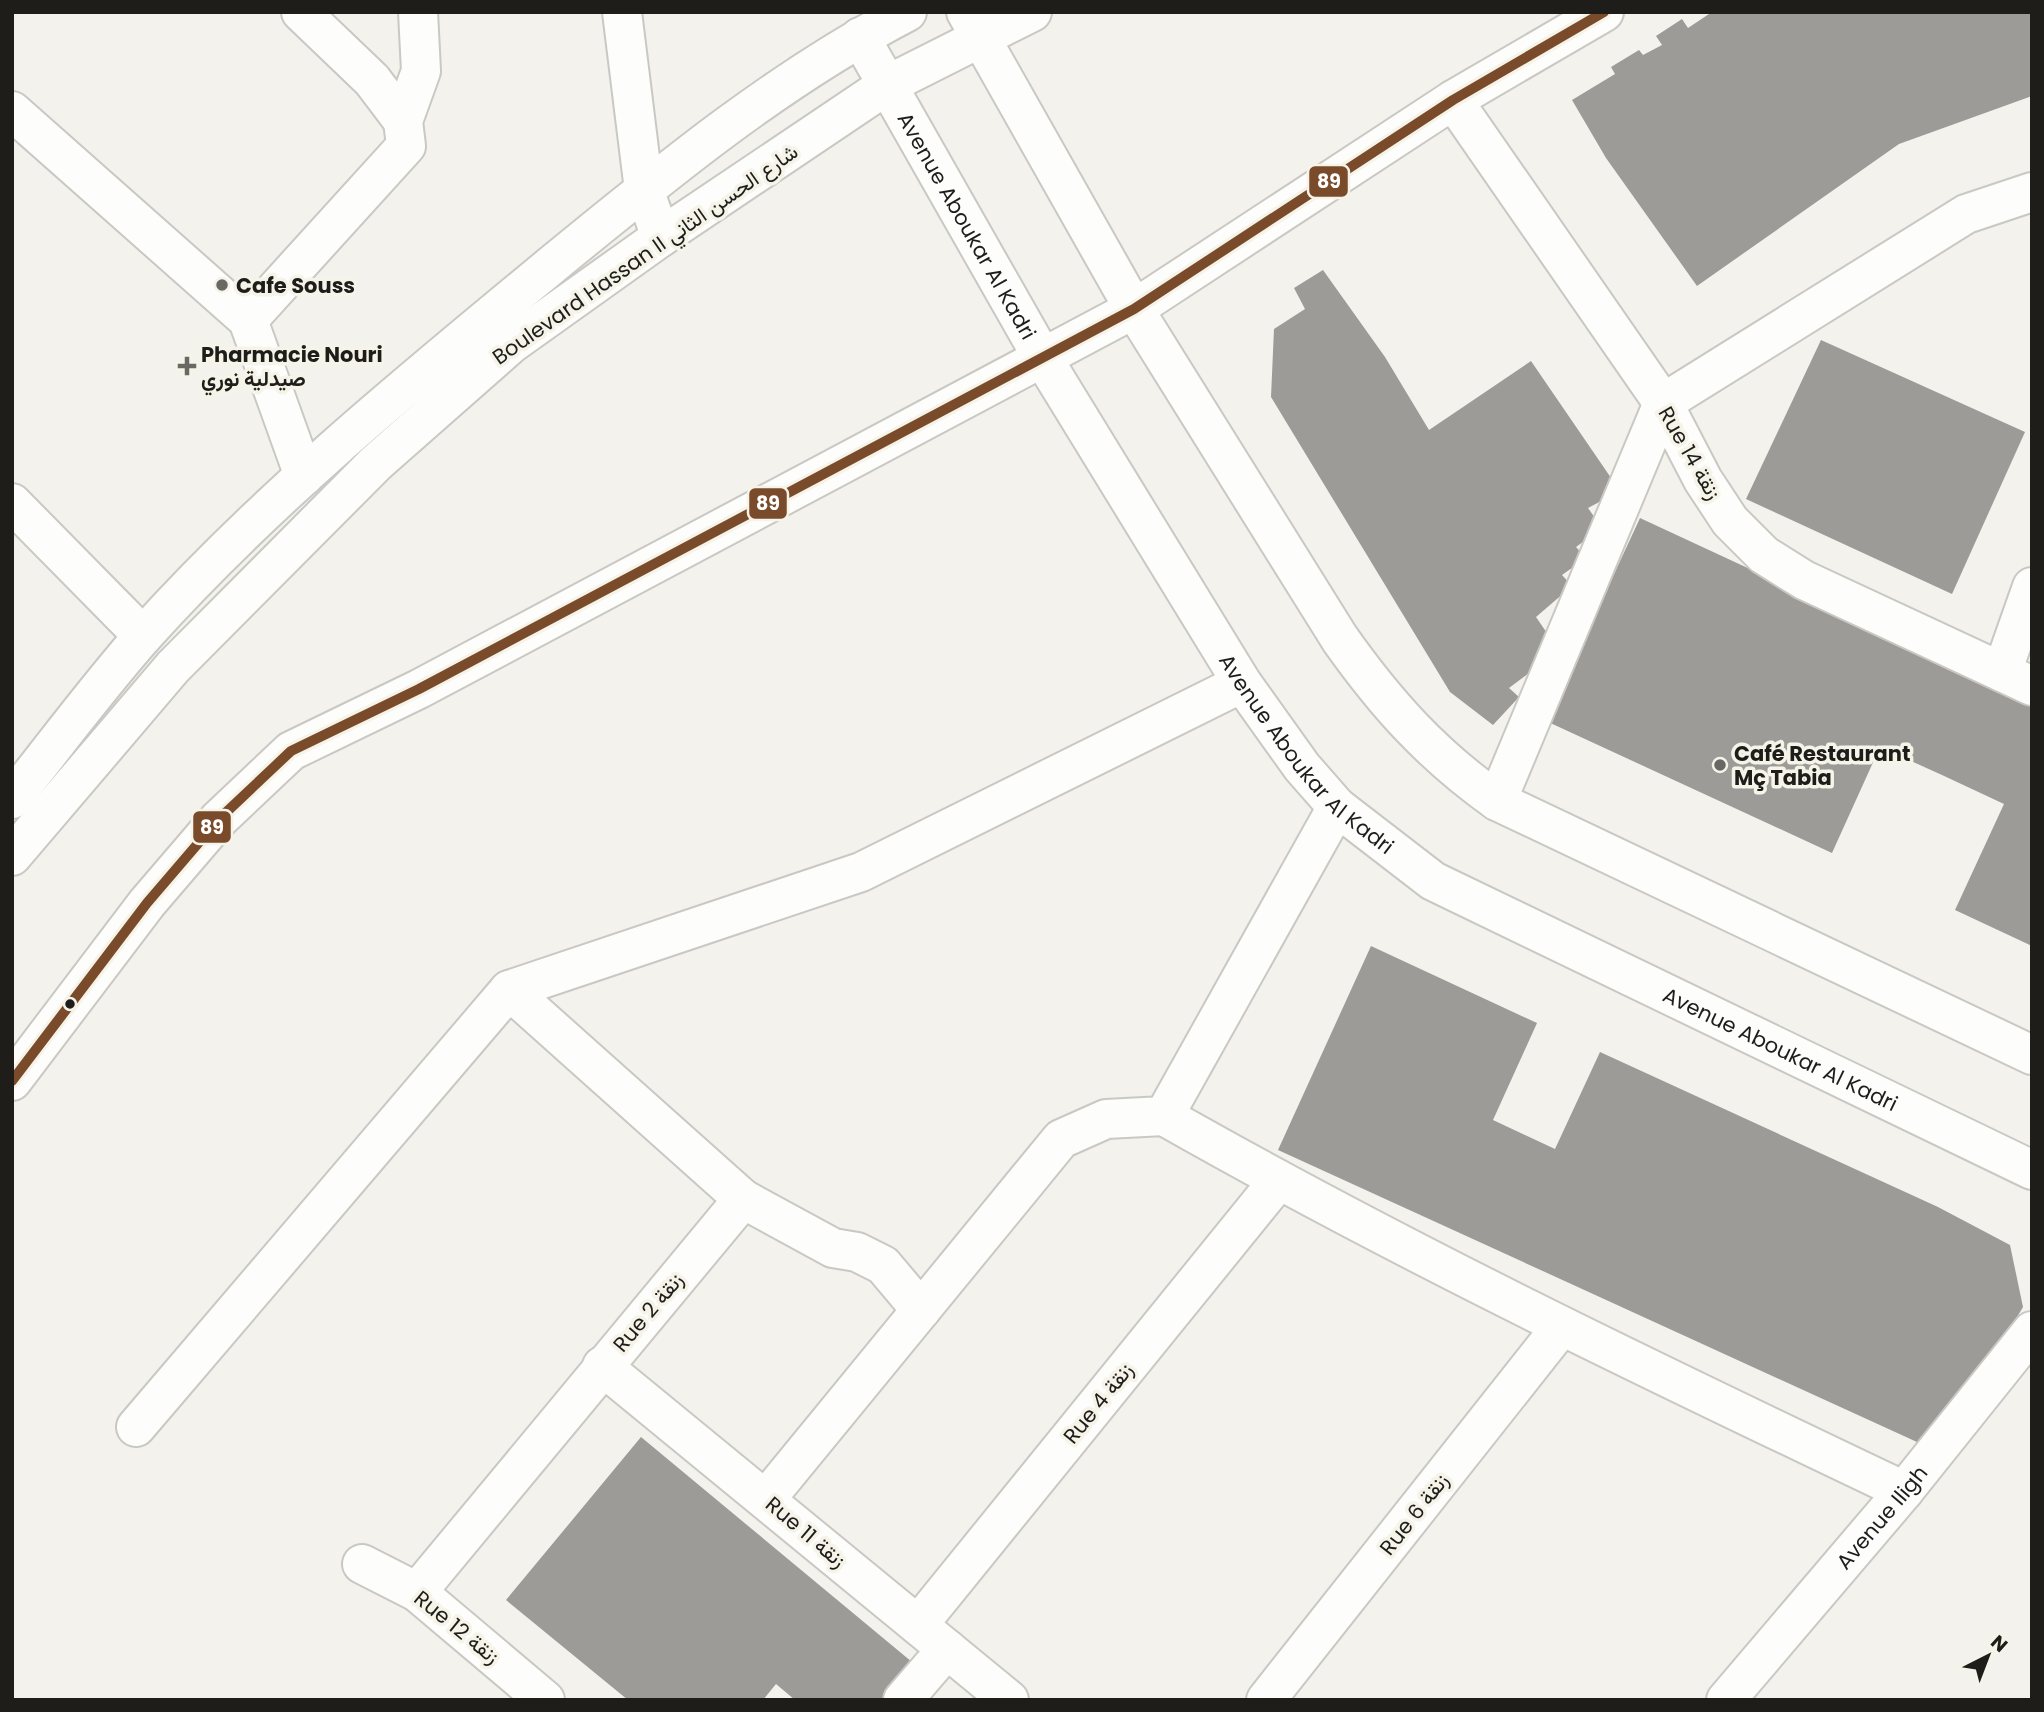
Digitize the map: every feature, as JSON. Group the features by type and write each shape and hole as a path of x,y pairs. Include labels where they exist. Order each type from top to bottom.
{"street":[{"path":"301,12 372,80 404,121"},
{"path":"248,320 405,146 404,121 421,71 418,12"},
{"path":"622,12 644,190 661,237"},
{"name":"Boulevard Hassan II شارع الحسن الثاني","path":"12,799 144,636 304,476 495,312 644,190 766,97 860,37 907,12"},
{"name":"Boulevard Hassan II شارع الحسن الثاني","path":"12,856 173,667 376,463 511,344 661,237 974,25 1032,12"},
{"path":"12,1081 165,882 219,818 291,751 419,689 1134,309 1453,100 1604,12"},
{"path":"974,25 1134,309 1340,639 1373,686 1413,732 1454,771 1497,801 2032,1055"},
{"name":"Avenue Aboukar Al Kadri","path":"860,37 1042,357 1242,683 1303,767 1337,807 1433,881 2032,1170"},
{"name":"Rue 14 زنقة","path":"1453,100 1663,403 1703,480 1730,520 1764,555 1804,580 2017,679"},
{"path":"12,111 248,320 304,476"},
{"path":"1497,801 1663,403 1966,214 2032,192"},
{"path":"12,503 144,636"},
{"path":"2017,679 2032,587"},
{"path":"136,1427 509,990 861,872 1242,683"},
{"path":"1164,1116 1337,807"},
{"path":"509,990 743,1199 833,1248 857,1252 883,1265 921,1310"},
{"path":"766,1499 1061,1139 1106,1119 1164,1116 1278,1181 1561,1327 1904,1491"},
{"name":"Rue 4 زنقة","path":"903,1700 932,1637 1278,1181"},
{"name":"Rue 2 زنقة","path":"417,1592 743,1199"},
{"name":"Rue 6 زنقة","path":"1266,1700 1561,1327"},
{"name":"Avenue Iligh","path":"1726,1700 1904,1491 2032,1331"},
{"name":"Rue 11 زنقة","path":"602,1366 1009,1700"},
{"name":"Rue 12 زنقة","path":"362,1564 417,1592 545,1700"}],"building":[{"path":"1712,12 2032,12 2032,96 1899,144 1697,286 1606,158 1572,100 1615,74 1611,67 1639,50 1643,55 1662,45 1656,36 1682,19 1688,28"},
{"path":"1323,270 1385,357 1429,430 1531,361 1620,491 1588,508 1602,528 1576,547 1586,558 1562,575 1572,586 1536,617 1549,636 1529,673 1509,688 1519,697 1493,725 1450,692 1271,397 1274,329 1305,309 1294,288"},
{"path":"1821,340 2025,432 1952,594 1746,499"},
{"path":"1640,518 2032,700 2032,946 1955,910 2004,804 1942,775 1880,747 1832,853 1546,721"},
{"path":"1371,946 1537,1023 1493,1120 1555,1149 1600,1052 1938,1207 2010,1245 2023,1307 1997,1351 1917,1442 1278,1150"},
{"path":"641,1437 912,1662 881,1700 795,1700 776,1684 763,1700 628,1700 506,1600"}],"transit line":[{"name":"89","path":"12,1081 147,903 219,819 291,751 419,689 1134,309 1453,100 1604,12"}],"place":[{"name":"Cafe Souss","path":"222,285"},
{"name":"Pharmacie Nouri صيدلية نوري","path":"187,366"},
{"name":"Café Restaurant Mç Tabia","path":"1720,765"}]}
